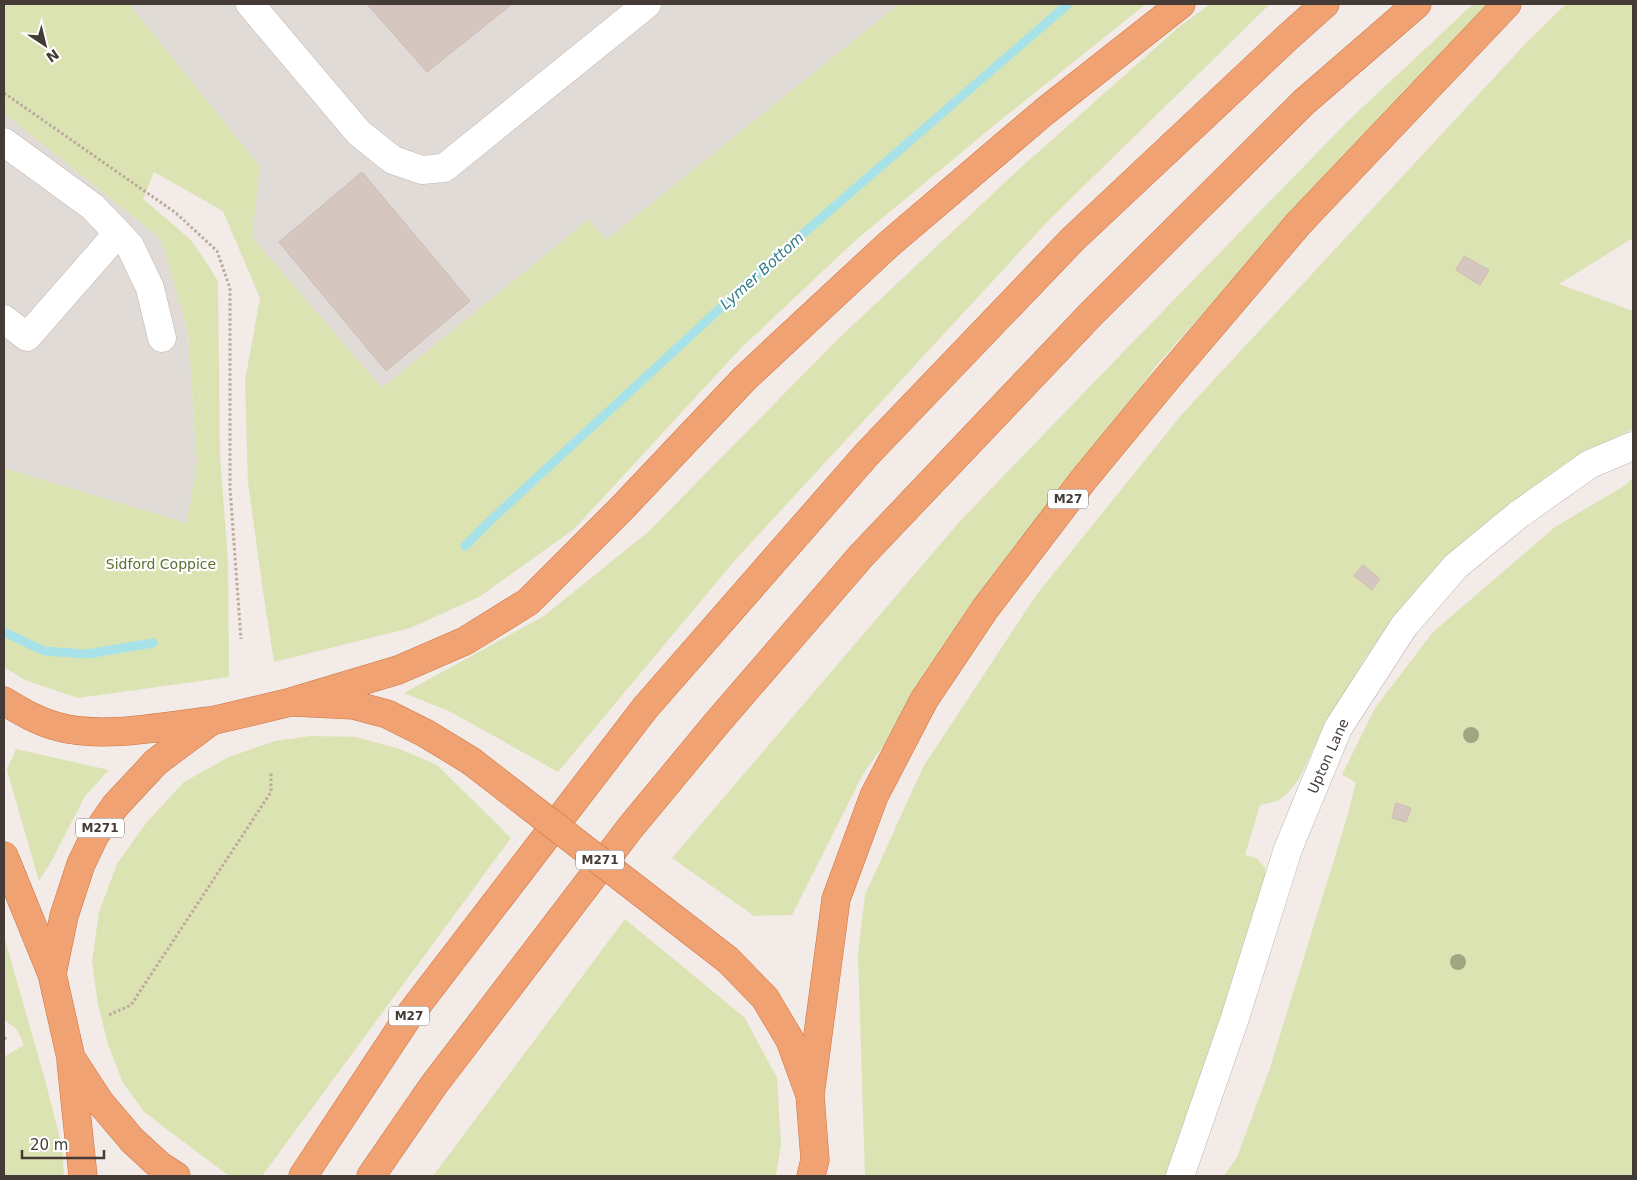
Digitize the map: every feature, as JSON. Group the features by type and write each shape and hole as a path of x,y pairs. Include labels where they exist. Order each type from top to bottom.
{"highway":[{"path":"291,702 398,670 465,641 528,602 623,508 745,378 882,250 1044,112 1181,4"},
{"name":"M27","path":"303,1176 408,1017 658,693 867,454 1073,239 1325,4"},
{"path":"371,1176 433,1086 630,828 716,724 861,556 1092,313 1297,109 1417,4"},
{"name":"M27","path":"810,1095 836,899 874,796 924,700 985,609 1084,479 1170,374 1299,223 1508,4"},
{"name":"M271","path":"4,701 30,716 49,724 77,730 134,730 211,721 291,702 353,705 387,714 425,733 472,761 728,960 765,998 790,1040 810,1095 814,1171"},
{"name":"M271","path":"52,974 64,916 81,864 95,835 115,806 156,762 211,721"},
{"name":"M271","path":"4,856 52,974 71,1058 99,1101 132,1140 167,1171"},
{"path":"71,1058 83,1176"}],"street":[{"path":"250,4 359,133 393,160 422,170 444,168 647,4"},
{"path":"4,142 93,207 130,246 150,288 162,338"},
{"path":"4,319 27,337 118,233"},
{"name":"Upton Lane","path":"1180,1176 1235,1018 1288,849 1338,728 1404,626 1456,566 1518,515 1590,464 1633,446"}],"path":[{"path":"109,1015 130,1005 271,792 271,773"}],"shaded area":[{"path":"129,4 899,4 606,240 588,220 382,388 252,237 260,166"},
{"path":"4,113 161,239 188,332 197,463 187,523 4,468"}],"green space":[{"name":"Sidford Coppice","path":"4,4 129,4 260,166 252,237 382,388 589,219 606,240 899,4 1146,4 1003,118 857,239 741,348 574,529 479,597 410,628 274,662 248,483 245,381 260,298 223,211 154,172 143,199 191,240 218,282 220,456 228,561 229,677 78,698 25,680 4,667 4,468 187,523 197,463 188,332 161,239 4,113"},
{"path":"1211,4 1270,4 1050,219 736,559 558,772 451,712 404,693 544,616 648,532 838,339 1017,171 1181,25"},
{"path":"1473,4 1488,4 1294,211 1155,367 863,774 792,915 754,916 672,858 961,520 1349,120"},
{"path":"1566,4 1633,4 1633,238 1559,284 1633,311 1633,429 1566,463 1506,508 1405,609 1365,658 1315,745 1299,779 1287,794 1277,801 1260,805 1245,855 1256,858 1265,867 1265,876 1187,1128 1165,1176 865,1176 858,954 865,895 923,767 1037,594 1183,413 1528,41"},
{"path":"1633,478 1633,1176 1224,1176 1237,1157 1269,1071 1348,814 1356,782 1342,775 1375,708 1433,632 1555,527 1624,486"},
{"path":"311,736 356,737 400,749 437,765 511,838 262,1176 229,1176 144,1112 122,1081 108,1044 98,1005 92,961 99,912 117,864 147,822 184,782 229,757 275,741"},
{"path":"16,749 109,770 85,796 51,862 39,881 7,770"},
{"path":"625,919 745,1018 777,1078 781,1144 776,1176 433,1176"},
{"path":"4,936 62,1146 64,1176 4,1176 4,1057 24,1045 17,1029 4,1020"}],"building":[{"path":"367,4 512,4 427,72"},
{"path":"362,172 470,301 386,371 279,242"},
{"path":"1464,256 1489,270 1480,285 1456,270"},
{"path":"1363,565 1380,579 1372,590 1354,576"},
{"path":"1396,803 1411,808 1406,822 1392,818"}],"waterway":[{"name":"Lymer Bottom","path":"465,546 767,265 1068,4"},
{"name":"Lymer Bottom","path":"4,632 44,651 87,654 153,643"}]}
